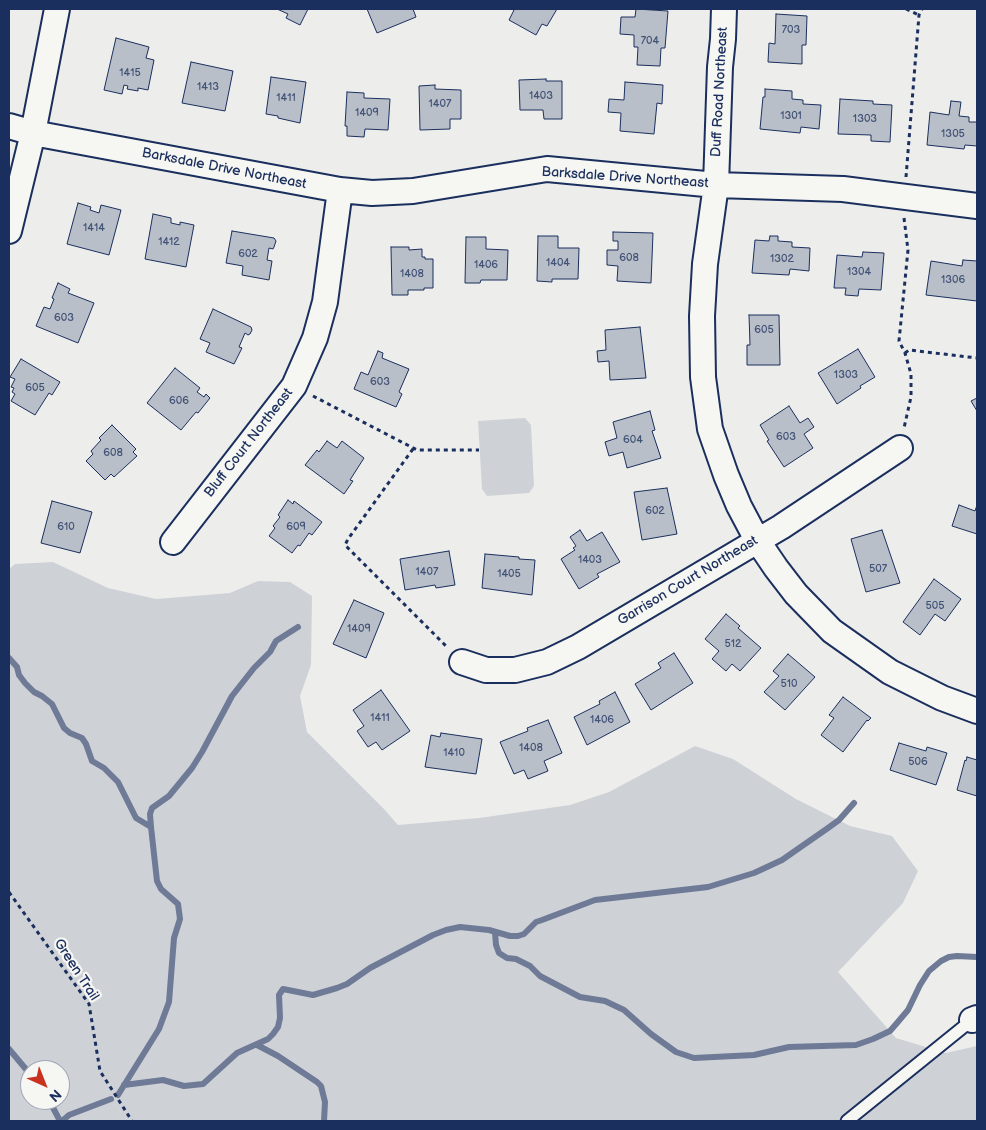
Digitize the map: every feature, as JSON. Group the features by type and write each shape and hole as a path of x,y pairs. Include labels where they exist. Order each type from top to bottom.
{"street":[{"path":"9,231 33,133 56,9"},
{"name":"Duff Road Northeast","path":"724,9 716,185 705,273 702,316 703,377 710,429 726,475 739,506 757,540 796,594 816,615 846,641 890,672 942,698 977,711"},
{"name":"Barksdale Drive Northeast","path":"9,126 33,133 340,190 372,193 413,191 547,169 716,185 843,189 977,206"},
{"name":"Bluff Court Northeast","path":"172,542 294,386 315,338 325,302 340,190"},
{"name":"Garrison Court Northeast","path":"462,662 486,670 515,670 547,662 578,647 781,527 900,448"}],"lane":[{"path":"847,1121 975,1019"}],"path":[{"path":"906,9 919,15"},
{"path":"900,448 911,397 912,374 899,341 908,250 904,220 905,197 919,15 922,9"},
{"path":"905,353 909,350 977,358"},
{"path":"294,386 417,450 479,450"},
{"path":"413,448 345,545 462,662"},
{"name":"Green Trail","path":"9,892 89,1004 100,1071 132,1121"}],"shaded area":[{"path":"525,418 531,425 534,486 529,493 487,496 482,489 478,421"},
{"path":"53,562 108,588 156,599 230,593 258,581 290,582 312,596 311,665 300,696 307,732 398,825 479,818 570,805 609,792 695,746 733,759 796,799 850,826 892,836 918,871 903,903 838,972 896,1038 946,1053 977,1046 977,1121 9,1121 9,569 15,564"}],"building":[{"path":"277,9 308,9 300,25 286,18 288,14"},
{"path":"367,9 413,9 416,17 377,33"},
{"path":"511,9 557,9 547,26 542,24 536,35 509,20 514,10"},
{"path":"636,9 668,11 665,48 661,48 660,66 637,65 638,47 634,47 634,35 620,34 621,17 635,17"},
{"path":"776,14 807,16 806,45 802,45 802,64 768,62 769,43 775,44"},
{"path":"116,38 149,47 146,58 154,60 148,90 138,88 138,91 127,89 128,86 124,85 122,94 104,90"},
{"path":"191,62 233,71 225,111 182,103"},
{"path":"271,77 306,82 300,123 266,114"},
{"path":"546,79 546,81 562,81 562,119 544,119 543,110 520,110 519,80"},
{"path":"625,82 663,85 662,104 657,103 654,134 620,131 621,113 608,112 609,99 624,100"},
{"path":"435,85 435,89 461,90 461,119 450,119 450,129 420,130 419,86"},
{"path":"765,89 792,91 792,99 803,100 803,104 821,105 819,129 801,127 800,133 760,129"},
{"path":"347,92 364,93 364,98 390,99 388,130 365,129 364,137 347,136 347,126 345,126"},
{"path":"840,99 873,101 873,104 892,105 890,142 871,141 871,135 838,134"},
{"path":"951,101 961,102 959,116 969,117 969,122 977,122 977,146 965,145 964,149 927,145 930,112 949,115"},
{"path":"78,203 91,207 90,210 99,213 101,205 121,210 109,255 67,244"},
{"path":"153,214 171,218 171,223 180,225 180,222 194,225 186,267 145,259"},
{"path":"232,231 274,238 276,241 273,249 269,248 267,260 272,261 269,280 242,275 243,266 226,263"},
{"path":"613,232 653,233 651,283 617,281 618,266 607,265 607,250 618,250 618,241 613,241"},
{"path":"538,236 558,236 558,248 579,248 578,279 552,279 552,282 537,281"},
{"path":"770,236 778,236 778,241 792,242 792,247 810,248 809,271 790,269 789,275 752,273 755,240 769,241"},
{"path":"466,237 486,237 486,249 508,250 507,280 481,280 480,283 465,283"},
{"path":"391,247 409,247 409,250 422,249 422,257 433,259 433,288 408,290 408,295 392,295"},
{"path":"863,252 884,253 881,290 859,289 858,296 845,295 846,288 834,288 837,255 862,257"},
{"path":"963,260 977,261 977,301 926,295 931,261 962,266"},
{"path":"58,283 70,289 68,293 94,303 78,343 36,326 44,307 50,309"},
{"path":"213,309 251,327 250,334 245,333 239,347 242,348 234,364 206,352 210,343 200,339"},
{"path":"749,315 779,315 780,365 747,365 747,345 750,345"},
{"path":"640,327 646,378 610,380 609,361 598,362 597,351 606,350 605,330"},
{"path":"858,349 875,377 837,404 818,373"},
{"path":"378,351 383,353 382,358 409,369 399,392 402,394 396,407 354,389 361,372 368,375"},
{"path":"21,359 60,382 52,395 49,393 35,415 11,401 15,394 12,392 14,388 11,387 15,379 10,377"},
{"path":"175,368 200,388 197,392 204,397 206,394 210,398 181,430 147,403"},
{"path":"977,398 977,411 971,401"},
{"path":"789,406 800,423 808,418 814,427 804,434 813,448 784,467 767,441 769,440 760,425"},
{"path":"650,411 655,430 652,431 661,458 627,468 623,452 609,456 605,442 617,438 613,422"},
{"path":"112,425 136,449 133,452 137,456 114,477 111,474 105,480 86,461 93,454 91,451 101,440 99,438"},
{"path":"327,441 337,448 342,441 364,458 350,480 353,481 344,494 305,465 317,450 319,452"},
{"path":"667,488 677,534 642,540 634,492"},
{"path":"288,500 293,504 294,501 322,522 312,535 309,533 300,546 298,545 292,553 269,536 275,528 273,526 280,517 278,515"},
{"path":"52,501 92,512 80,553 41,543"},
{"path":"959,505 975,511 977,505 977,534 952,526"},
{"path":"580,530 587,541 602,532 620,562 597,574 599,577 579,589 561,559 575,550 573,548 576,546 570,537"},
{"path":"882,530 900,583 866,592 851,539"},
{"path":"449,551 455,585 436,588 435,585 405,590 400,559"},
{"path":"485,554 535,560 532,595 482,588"},
{"path":"934,579 961,599 945,621 935,614 920,635 903,622"},
{"path":"354,600 384,613 366,658 333,644"},
{"path":"726,614 740,626 738,628 761,648 740,671 732,664 726,671 712,659 719,651 705,639"},
{"path":"674,653 693,683 651,710 635,684 661,668 658,663"},
{"path":"788,654 815,677 785,710 764,692 779,676 773,671"},
{"path":"381,690 410,731 382,750 376,742 368,747 357,731 364,726 353,710"},
{"path":"615,692 630,722 587,745 574,717 600,704 599,701"},
{"path":"843,697 871,718 867,720 843,752 821,735 834,718 829,715"},
{"path":"548,720 562,753 544,761 548,771 528,779 524,770 514,774 500,742 528,731 527,728"},
{"path":"441,733 482,739 476,774 425,767 431,735 440,737"},
{"path":"899,743 926,751 927,747 947,753 936,785 890,770"},
{"path":"967,757 977,760 977,796 957,790"}],"waterway":[{"path":"118,1095 159,1029 169,1002 174,938 180,919 178,904 161,889 157,881 150,814 152,808 169,796 192,768 232,696 254,668 270,652 276,641 298,627"},
{"path":"9,658 17,667 19,675 25,683 34,692 52,704 64,728 82,738 92,761 104,768 118,782 136,818 151,827"},
{"path":"124,1085 163,1080 184,1086 203,1084 237,1053 268,1039 273,1034 278,1027 280,1018 279,995 283,989 313,995 337,988 347,984 370,968 446,930 460,927 518,936 524,934 536,922 595,900 708,887 754,873 782,860 828,828 839,820 854,803"},
{"path":"495,932 499,953 507,958 516,959 530,966 540,976 580,997 605,1001 624,1010 651,1034 676,1052 694,1058 754,1055 789,1047 856,1045 873,1039 890,1031 897,1023 908,1010 929,971 941,961 957,956 977,957"},
{"path":"257,1045 278,1056 321,1086 325,1102 324,1121"},
{"path":"9,1049 20,1062"},
{"path":"62,1121 69,1115 111,1099"},
{"path":"54,1110 60,1121"}]}
